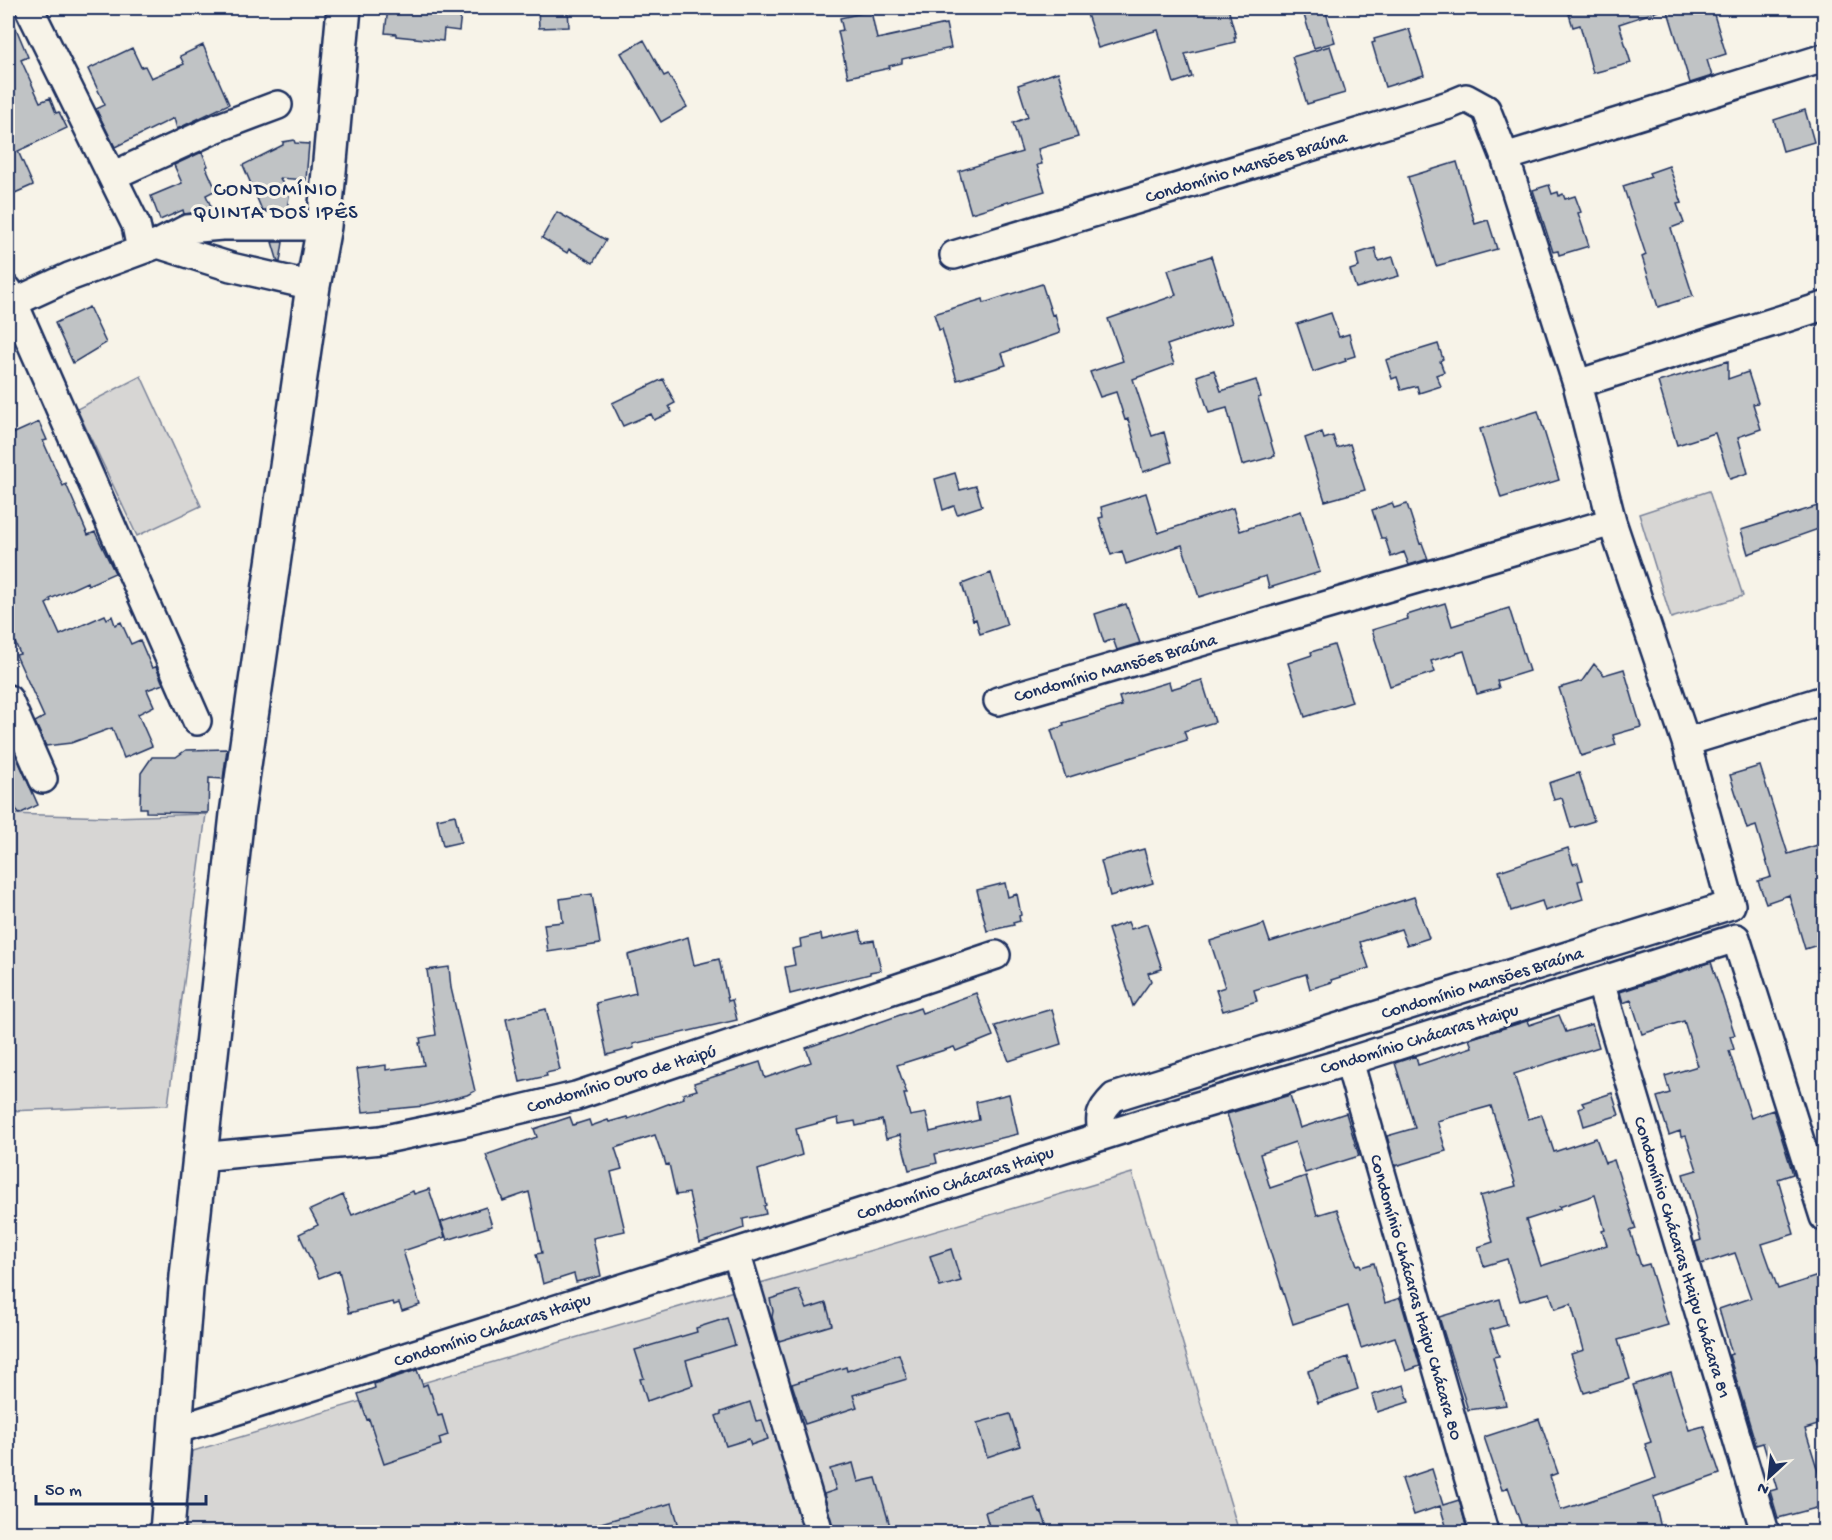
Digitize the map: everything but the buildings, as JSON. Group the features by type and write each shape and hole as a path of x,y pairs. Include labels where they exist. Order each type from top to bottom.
{"street":[{"path":"29,8 149,247 313,286"},
{"path":"167,1533 187,1276 239,802 313,286 324,226 344,8"},
{"path":"1505,157 1824,58"},
{"name":"Condomínio Mansões Braúna","path":"954,255 1466,98 1486,109 1505,157 1577,384 1612,522 1686,742 1731,905 1114,1097 1104,1106 1099,1121 1103,1135"},
{"path":"112,176 217,128 278,105"},
{"path":"197,721 9,299 149,247 187,229 222,226 324,226"},
{"path":"1577,384 1824,306"},
{"name":"Condomínio Mansões Braúna","path":"998,701 1612,522"},
{"path":"8,699 43,779"},
{"path":"1686,742 1824,700"},
{"name":"Condomínio Chácaras Itaipu","path":"175,1430 1103,1135 1349,1061 1736,938 1824,1217"},
{"name":"Condomínio Ouro de Itaipú","path":"199,1157 381,1140 471,1122 576,1096 996,955"},
{"name":"Condomínio Chácaras Itaipu Chácara 81","path":"1600,981 1765,1533"},
{"name":"Condomínio Chácaras Itaipu Chácara 80","path":"1349,1061 1484,1533"},
{"path":"736,1252 819,1533"}],"shaded area":[{"path":"141,376 201,506 137,536 77,409"},
{"path":"1709,491 1743,596 1671,618 1639,514"},
{"path":"8,814 113,817 206,814 168,1105 8,1111"},
{"path":"1132,1173 1239,1532 184,1532 193,1451"}],"district":[{"name":"CONDOMÍNIO QUINTA DOS IPÊS","path":"276,200"}]}
